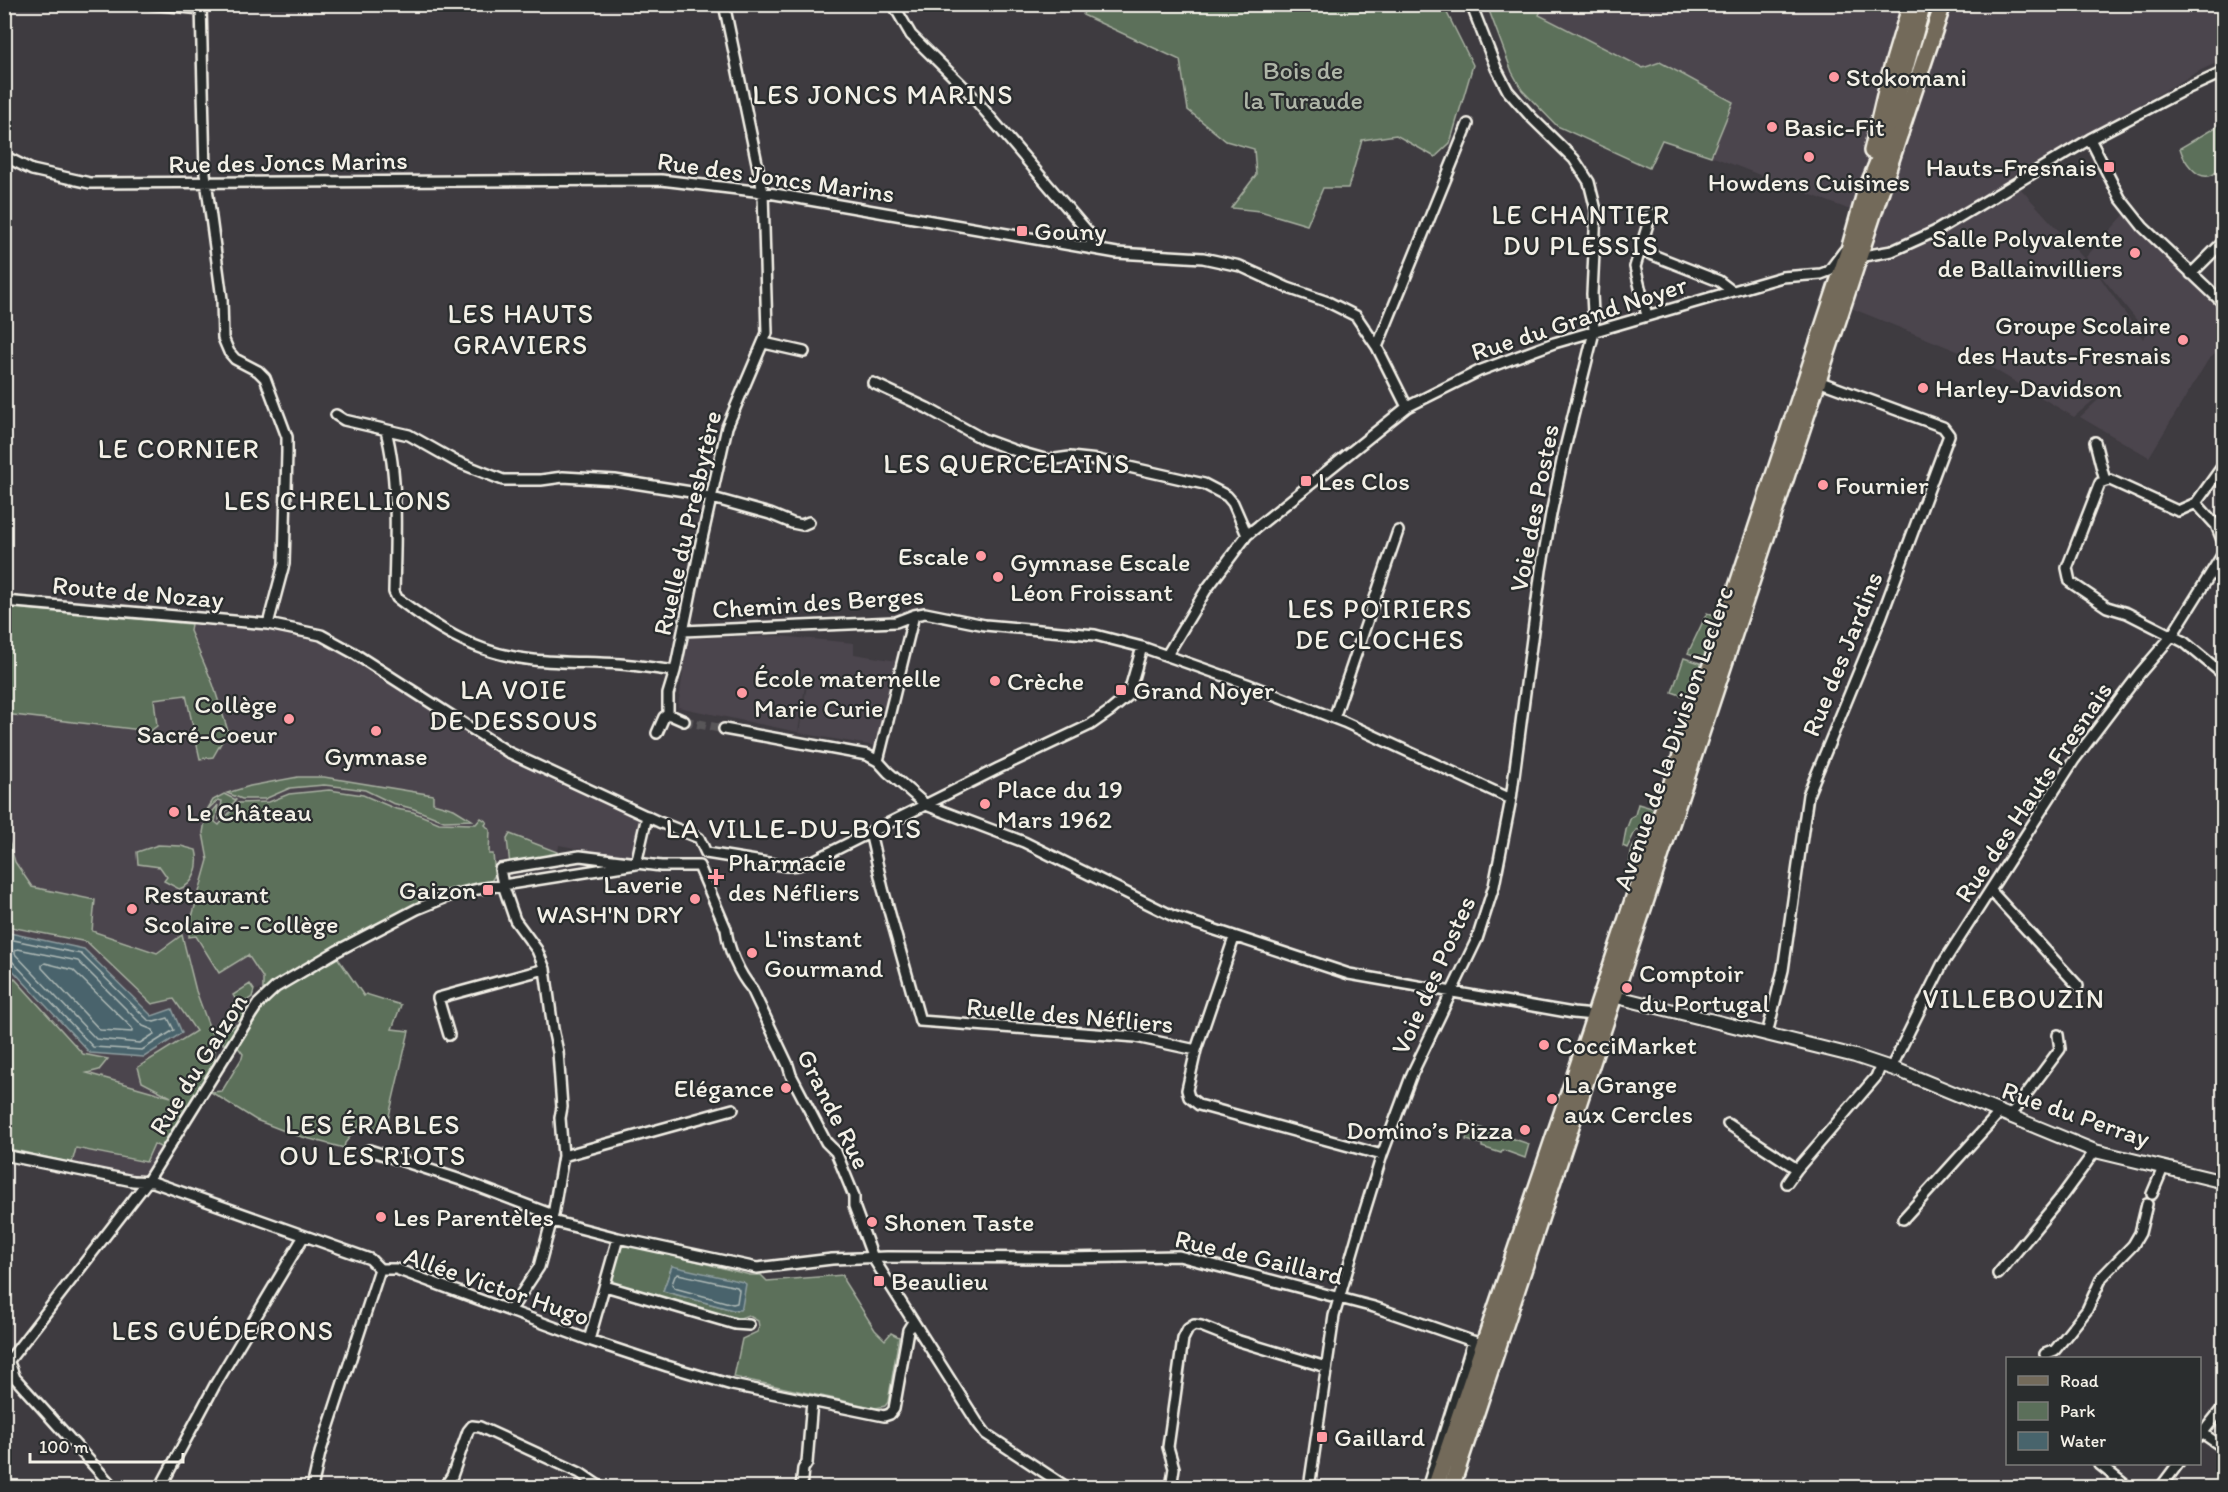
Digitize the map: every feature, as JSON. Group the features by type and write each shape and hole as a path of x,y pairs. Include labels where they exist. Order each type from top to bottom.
{"main road":[{"path":"1865,193 1890,74 1911,4"},
{"name":"Avenue de la Division Leclerc","path":"1450,1488 1818,381 1855,250 1865,193 1881,155 1923,4"},
{"name":"Avenue de la Division Leclerc","path":"1435,1488 1479,1343 1594,1015 1855,250 1900,133 1943,4"}],"street":[{"path":"151,4 201,7 206,183 216,245 223,310 223,338 235,359 258,371 265,378 287,437 284,564 268,624"},
{"name":"Ruelle du Presbytère","path":"657,733 664,717 668,714 668,694 675,671 727,427 767,333 763,192 724,4"},
{"path":"893,4 911,34 967,90 1089,233 1092,247"},
{"name":"Voie des Postes","path":"1310,1488 1338,1297 1382,1155 1412,1074 1477,939 1487,913 1500,858 1510,799 1541,570 1551,514 1594,332 1592,294 1596,210 1589,182 1574,159 1508,91 1496,68 1471,4"},
{"path":"1855,250 1892,251 1934,232 2090,139 2223,72"},
{"path":"1377,347 1468,124"},
{"path":"2090,139 2120,198 2143,227 2223,304"},
{"name":"Rue des Joncs Marins","path":"4,156 32,170 90,183 661,180 763,192 1137,255 1203,258 1240,266 1356,316 1377,347 1407,406"},
{"path":"1647,316 1635,267 1651,214"},
{"path":"2190,274 2223,241"},
{"path":"1640,250 1719,281 1732,291"},
{"name":"Rue du Grand Noyer","path":"1167,655 1206,590 1247,535 1407,406 1499,363 1594,332 1782,277 1821,274 1829,271 1855,250"},
{"path":"764,343 804,352"},
{"name":"Rue des Jardins","path":"1767,1034 1783,970 1808,795 1878,624 1949,435 1943,427 1818,381"},
{"path":"873,383 927,408 983,440 1016,451 1048,460 1070,457 1098,460 1204,484 1227,496 1233,503 1247,535"},
{"path":"336,416 386,431 409,435 455,461 503,480 519,482 563,477 615,480 664,487 711,498 770,514 792,523 802,525 809,522"},
{"path":"386,431 395,506 394,592 397,598 448,633 503,655 548,662 621,664 675,671"},
{"path":"2095,442 2105,481"},
{"path":"2223,464 2196,503 2178,512 2110,480 2100,483 2067,568 2070,582 2107,607 2127,612 2184,642 2223,675"},
{"name":"Rue des Hauts Fresnais","path":"1787,1183 1876,1077 1891,1068 1942,965 2074,760 2185,618 2223,552 2217,525 2196,503"},
{"path":"1334,718 1398,531"},
{"name":"Route de Nozay","path":"4,601 268,624 321,635 508,752 699,838 706,853"},
{"name":"Chemin des Berges","path":"683,631 896,622 925,613 985,625 1095,635 1167,655 1334,718 1510,799"},
{"path":"878,761 914,615"},
{"path":"699,866 706,853 778,865 798,865 815,860 1021,757 1071,736 1120,703 1130,691 1142,647"},
{"path":"668,714 684,721"},
{"path":"724,729 867,755 878,761 926,805 1024,842 1173,916 1234,938 1349,974 1594,1015 1613,996"},
{"path":"944,796 944,813"},
{"path":"636,864 647,816"},
{"name":"Ruelle des Néfliers","path":"870,832 883,889 920,1021 1136,1038 1196,1050 1187,1090 1189,1097 1199,1105 1382,1155"},
{"name":"Rue du Gaizon","path":"503,885 500,869 580,856 636,864 699,866"},
{"name":"Rue du Gaizon","path":"6,1363 147,1182 258,1004 276,987 337,951 417,909 450,896 503,885 636,864"},
{"name":"Grande Rue","path":"699,866 743,978 752,989 791,1075 826,1142 836,1152 854,1196 854,1206 873,1258 987,1434 1068,1488"},
{"path":"503,885 515,920 537,950 545,969 558,1052 563,1156 553,1218 539,1267 510,1311"},
{"path":"1991,891 2078,986"},
{"path":"1196,1050 1234,938"},
{"path":"449,1035 438,998 545,969"},
{"name":"Rue du Perray","path":"1613,996 1767,1034 1891,1068 2095,1151 2223,1182"},
{"path":"1903,1220 2005,1114 2060,1049 2058,1035"},
{"path":"563,1156 733,1109"},
{"path":"1728,1124 1797,1169"},
{"name":"Rue de Gaillard","path":"369,1150 425,1167 553,1218 618,1238 757,1268 821,1260 873,1258 1179,1256 1374,1307 1479,1343"},
{"path":"1998,1274 2059,1200 2095,1151"},
{"name":"Allée Victor Hugo","path":"4,1155 133,1181 153,1182 370,1259 380,1269 396,1269 589,1340 732,1385 884,1416 890,1414 894,1408 908,1330 913,1322"},
{"path":"2152,1194 2163,1168"},
{"path":"2045,1354 2055,1350 2087,1310 2102,1276 2133,1245 2140,1233 2147,1204"},
{"path":"160,1488 215,1385 304,1236"},
{"path":"589,1340 618,1238"},
{"path":"312,1488 320,1453 380,1269"},
{"path":"605,1286 735,1324 749,1325"},
{"path":"1171,1488 1174,1468 1168,1447 1183,1339 1188,1329 1194,1325 1201,1326 1239,1341 1326,1367"},
{"path":"1427,1488 1479,1343"},
{"path":"6,1363 10,1365 15,1378 114,1488"},
{"path":"801,1488 803,1469 807,1463 812,1401"},
{"path":"2223,1406 2201,1435 2223,1448"},
{"path":"444,1488 452,1476 468,1431 472,1426 480,1427 580,1473 602,1488"},
{"path":"2100,1465 2128,1488"},
{"path":"2160,1488 2177,1465"}],"shaded area":[{"path":"1530,5 2223,5 2223,60 2010,177 2097,273 2143,339 2147,333 2086,257 2125,214 2223,313 2223,347 2208,360 2149,457 2080,417 2119,378 2074,417 1977,359 1851,308 1865,263 1858,257 1871,218 1711,156 1733,102 1661,62 1643,68 1539,15"},
{"path":"4,607 268,630 316,640 332,647 513,762 642,819 633,854 628,858 559,845 557,857 510,865 509,859 494,862 495,875 490,883 449,891 411,907 336,946 266,989 254,990 252,997 242,1004 244,1017 227,1044 215,1043 214,1064 146,1174 142,1176 5,1148"},
{"path":"778,636 854,643 854,654 897,661 876,746 799,733 808,679 806,679 798,732 678,707 688,638"}],"green space":[{"name":"Bois de la Turaude","path":"1086,4 1443,5 1473,65 1450,143 1435,157 1396,135 1362,140 1348,188 1323,188 1307,225 1260,211 1231,208 1256,175 1254,149 1226,141 1188,110 1180,60 1083,15"},
{"path":"1487,5 1544,5 1539,15 1643,68 1660,62 1733,102 1711,156 1662,140 1649,168 1557,126 1522,90 1512,72"},
{"path":"2223,123 2223,164 2212,175 2201,175 2187,163 2180,148"},
{"path":"5,607 191,624 190,631 213,684 228,731 213,757 200,759 186,695 154,699 157,726 150,731 5,714"},
{"path":"1707,613 1718,618 1704,659 1688,653"},
{"path":"1684,658 1703,664 1692,699 1672,692"},
{"path":"298,777 324,777 433,795 433,803 454,809 472,820 444,821 392,803 365,790 343,787 324,785 290,788 265,799 242,799 227,793"},
{"path":"329,790 363,795 439,823 476,824 481,818 487,822 485,825 490,830 489,854 493,854 495,875 490,883 436,897 387,919 309,961 266,989 263,990 263,978 248,955 219,973 196,936 189,937 190,924 208,860 203,833 206,815 210,815 218,805 215,822 219,825 238,803 269,802 289,794"},
{"path":"224,794 236,800 219,819 222,801 218,800 207,810 213,800"},
{"path":"1638,804 1655,809 1649,828 1636,830 1627,848 1623,846 1626,830 1631,817 1635,815"},
{"path":"5,828 15,862 32,887 95,900 92,931 157,953 182,935 196,991 215,1043 210,1045 210,1050 215,1051 214,1064 162,1148 154,1144 146,1162 76,1148 72,1163 5,1148 5,968 83,1054 108,1059 99,1070 87,1073 171,1097 142,1082 138,1067 196,1031 174,999 152,1004 87,942 5,926"},
{"path":"510,834 557,852 557,857 510,865 507,839"},
{"path":"1645,836 1632,877 1631,853 1636,843"},
{"path":"158,845 181,846 196,850 197,868 192,879 184,887 179,889 164,881 167,877 160,867 138,864 137,852"},
{"path":"337,957 364,996 366,994 401,1005 392,1029 409,1031 386,1129 358,1127 345,1143 344,1148 295,1135 256,1120 211,1092 222,1091 242,1058 243,1054 237,1046 260,1009 280,990"},
{"path":"250,984 254,990 252,997 242,1004 244,1017 227,1044 223,1044 223,1023 226,1022 230,1028 239,1023 235,1015 240,1012 239,1005 233,995"},
{"path":"1463,1122 1529,1144 1525,1158 1503,1150 1501,1153 1482,1147 1482,1144 1466,1140 1467,1135 1460,1132"},
{"path":"625,1243 750,1275 761,1275 767,1281 843,1275 844,1281 875,1330 885,1340 891,1333 899,1337 888,1402 885,1406 876,1408 734,1377 742,1339 757,1332 758,1321 748,1315 735,1320 614,1284 612,1277","holes":["672,1266 737,1311 663,1291"]}],"water":[{"path":"5,932 84,949 152,1016 172,1009 182,1033 144,1057 90,1053 5,962"},
{"path":"672,1266 743,1282 746,1284 742,1307 740,1310 733,1310 663,1291"}],"tunnel":[{"path":"684,721 724,729"}],"place":[{"name":"Stokomani","path":"1834,77"},
{"name":"Basic-Fit","path":"1772,127"},
{"name":"Howdens Cuisines","path":"1809,157"},
{"name":"Hauts-Fresnais","path":"2109,167"},
{"name":"Gouny","path":"1022,231"},
{"name":"Salle Polyvalente de Ballainvilliers","path":"2135,253"},
{"name":"Groupe Scolaire des Hauts-Fresnais","path":"2183,340"},
{"name":"Harley-Davidson","path":"1923,388"},
{"name":"Les Clos","path":"1306,481"},
{"name":"Fournier","path":"1823,485"},
{"name":"Escale","path":"981,556"},
{"name":"Gymnase Escale Léon Froissant","path":"998,577"},
{"name":"Crèche","path":"995,681"},
{"name":"Grand Noyer","path":"1121,690"},
{"name":"École maternelle Marie Curie","path":"742,693"},
{"name":"Collège Sacré-Coeur","path":"289,719"},
{"name":"Gymnase","path":"376,731"},
{"name":"Place du 19 Mars 1962","path":"985,804"},
{"name":"Le Château","path":"174,812"},
{"name":"Pharmacie des Néfliers","path":"716,877"},
{"name":"Gaizon","path":"488,890"},
{"name":"Laverie WASH'N DRY","path":"695,899"},
{"name":"Restaurant Scolaire - Collège","path":"132,909"},
{"name":"L'instant Gourmand","path":"752,953"},
{"name":"Comptoir du Portugal","path":"1627,988"},
{"name":"CocciMarket","path":"1544,1045"},
{"name":"Elégance","path":"786,1088"},
{"name":"La Grange aux Cercles","path":"1552,1099"},
{"name":"Domino’s Pizza","path":"1525,1130"},
{"name":"Les Parentèles","path":"381,1217"},
{"name":"Shonen Taste","path":"872,1222"},
{"name":"Beaulieu","path":"879,1281"},
{"name":"Gaillard","path":"1322,1437"}],"district":[{"name":"LES JONCS MARINS","path":"883,94"},
{"name":"LE CHANTIER DU PLESSIS","path":"1581,230"},
{"name":"LES HAUTS GRAVIERS","path":"521,328"},
{"name":"LE CORNIER","path":"179,448"},
{"name":"LES QUERCELAINS","path":"1007,463"},
{"name":"LES CHRELLIONS","path":"338,500"},
{"name":"LES POIRIERS DE CLOCHES","path":"1380,624"},
{"name":"LA VOIE DE DESSOUS","path":"514,704"},
{"name":"LA VILLE-DU-BOIS","path":"794,828"},
{"name":"VILLEBOUZIN","path":"2014,998"},
{"name":"LES ÉRABLES OU LES RIOTS","path":"373,1140"},
{"name":"LES GUÉDERONS","path":"223,1330"}]}
